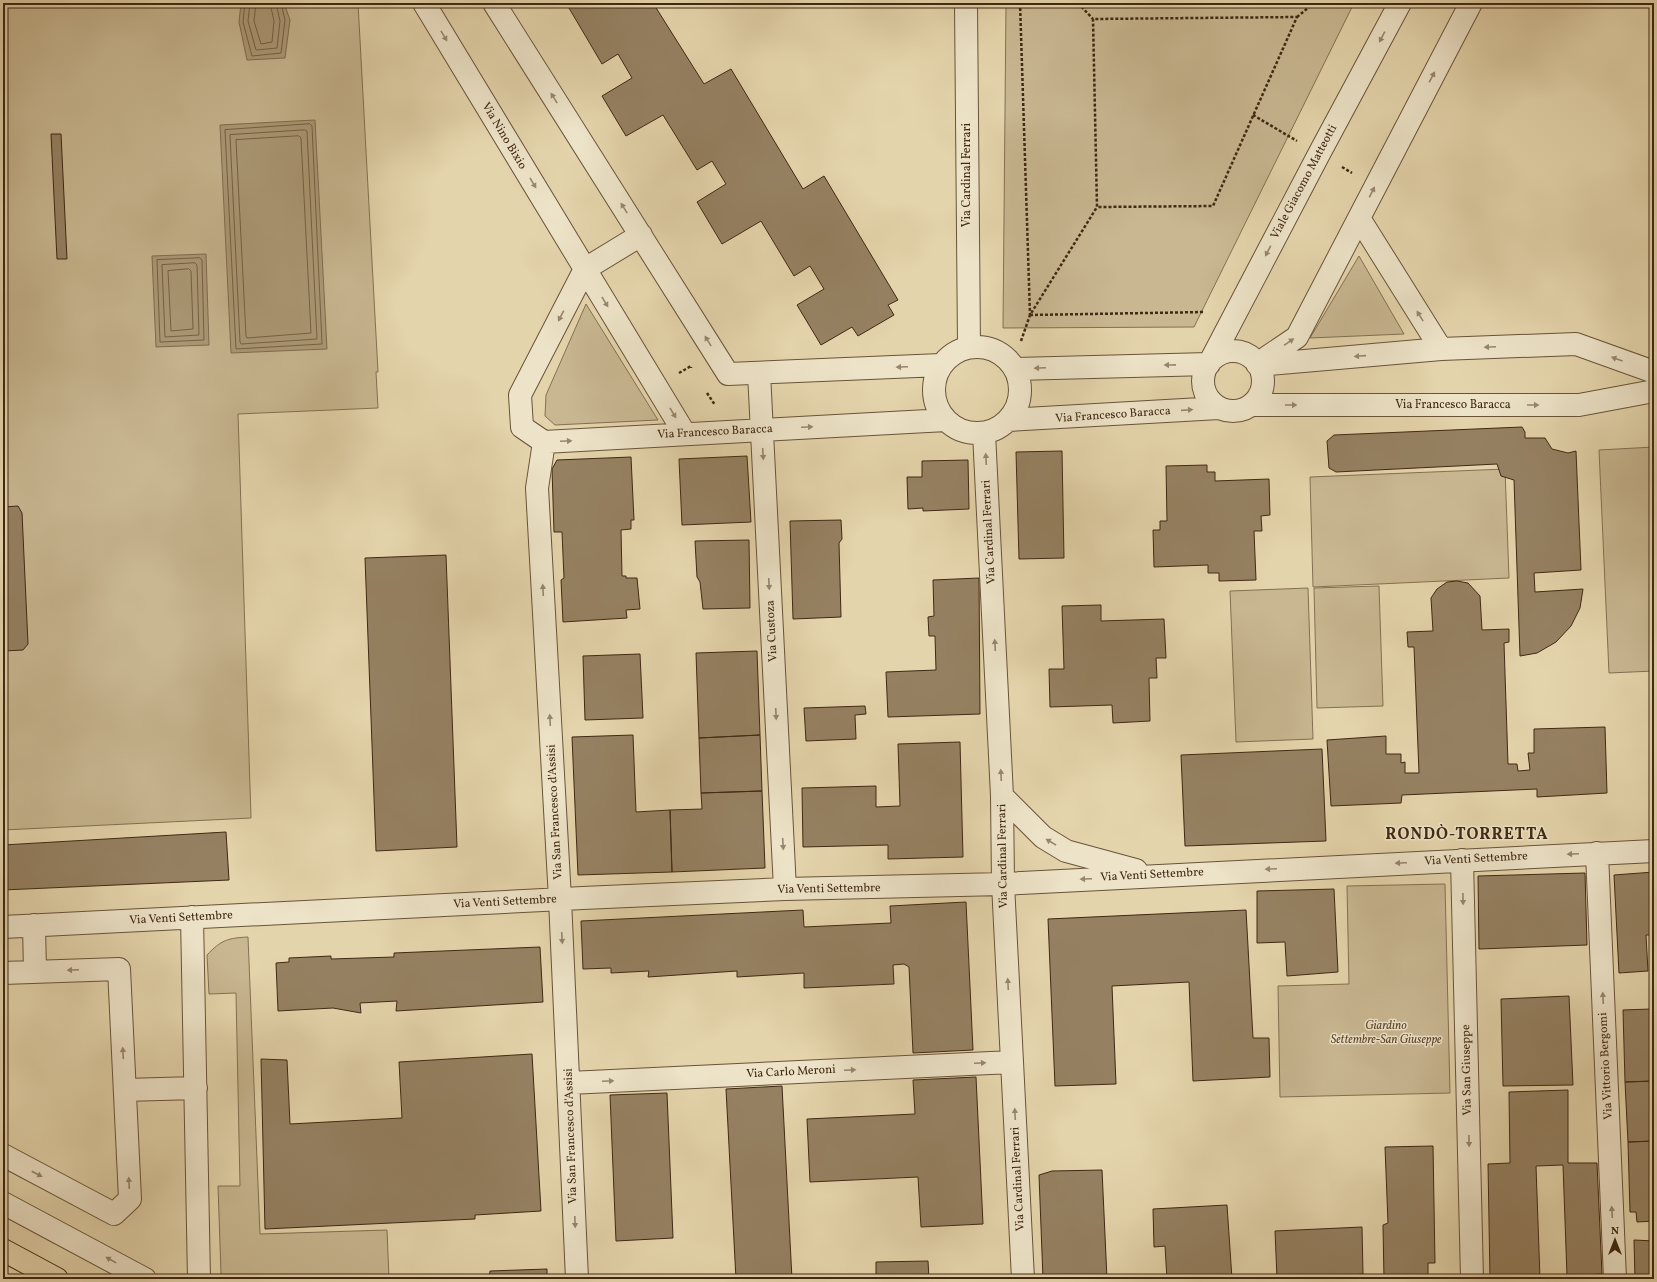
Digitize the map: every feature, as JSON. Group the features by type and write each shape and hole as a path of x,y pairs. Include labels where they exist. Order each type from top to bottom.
{"main road":[{"path":"3,1250 57,1279"}],"street":[{"name":"Via Nino Bixio","path":"424,3 685,434"},
{"path":"494,3 728,374 759,374 941,365"},
{"name":"Via Cardinal Ferrari","path":"966,3 969,347"},
{"name":"Viale Giacomo Matteotti","path":"1209,363 1400,3"},
{"path":"1258,364 1297,337 1471,3"},
{"path":"1358,218 1441,349"},
{"path":"544,442 522,427 520,394 585,269 641,235"},
{"path":"1258,364 1441,349 1576,344 1654,372"},
{"path":"969,347 982,347 996,350 1007,358 1015,370 1020,382 1020,396 1016,409 1008,420 997,428 984,433 970,433 957,428 946,420 937,408 933,394 935,379 941,365 958,350 969,347"},
{"path":"1234,351 1247,355 1258,364 1263,375 1263,386 1259,397 1252,405 1235,412 1218,408 1209,400 1204,388 1204,376 1209,363 1221,354 1234,351"},
{"path":"1015,370 1209,363"},
{"name":"Via Custoza","path":"759,374 785,889"},
{"name":"Via Francesco Baracca","path":"1252,405 1579,405 1654,391"},
{"name":"Via Francesco Baracca","path":"1008,420 1218,408"},
{"name":"Via Francesco Baracca","path":"544,442 946,420"},
{"name":"Via Cardinal Ferrari","path":"984,433 1002,796 1003,884 1023,1279"},
{"name":"Via San Francesco d'Assisi","path":"544,442 537,488 560,899 577,1279"},
{"path":"1002,796 1042,837 1066,851 1154,875"},
{"name":"Via Venti Settembre","path":"3,927 785,889 1003,884 1154,875 1654,851"},
{"name":"Via Vittorio Bergomi","path":"1597,853 1615,1279"},
{"name":"Via San Giuseppe","path":"1462,860 1472,1279"},
{"path":"192,917 199,1279"},
{"path":"34,925 35,972"},
{"path":"3,973 119,969 130,1199 114,1214 3,1155"},
{"name":"Via Carlo Meroni","path":"569,1083 1012,1062"},
{"path":"125,1090 196,1088"},
{"path":"3,1203 146,1279"}],"path":[{"path":"1020,3 1030,315"},
{"path":"1021,341 1030,315 1097,207 1093,19 1078,3"},
{"path":"1097,207 1213,206 1297,17 1314,3"},
{"path":"1093,19 1297,17"},
{"path":"1030,315 1212,312"}],"green space":[{"path":"3,3 358,3 378,372 376,372 378,408 238,414 251,818 3,830"},
{"path":"1006,3 1354,3 1194,327 1003,328"},
{"path":"1359,256 1404,334 1310,338"},
{"path":"586,304 658,420 555,425 545,416 546,395"},
{"path":"1654,447 1654,671 1609,673 1599,450"},
{"path":"1505,469 1509,578 1313,587 1310,477"},
{"path":"1379,586 1383,706 1317,708 1314,588"},
{"path":"1308,588 1313,739 1236,742 1230,591"},
{"name":"Giardino Settembre-San Giuseppe","path":"1445,884 1450,1093 1280,1097 1278,986 1349,984 1347,886"},
{"path":"248,937 260,1234 387,1230 389,1279 223,1279 221,1273 218,1186 240,1186 236,993 209,994 207,955 216,946 225,941 235,938"}],"water":[{"path":"241,3 284,3 290,20 285,58 247,60 239,22"},
{"path":"315,120 327,349 231,353 220,125"},
{"path":"206,254 209,345 156,347 152,256"}],"building":[{"path":"566,3 653,3 704,84 731,69 803,189 824,176 898,300 888,305 894,315 858,336 852,327 821,345 797,305 824,289 810,266 794,276 761,221 722,244 697,202 726,184 712,161 697,170 663,115 626,136 602,96 632,78 618,54 602,64"},
{"path":"51,134 61,134 67,259 57,259"},
{"path":"1522,427 1525,432 1525,438 1545,438 1552,449 1568,453 1576,451 1581,570 1534,573 1535,592 1583,589 1580,608 1571,626 1556,642 1537,653 1520,656 1514,480 1501,476 1497,464 1336,472 1329,468 1327,441 1334,435"},
{"path":"1062,451 1064,558 1019,559 1016,452"},
{"path":"747,456 751,522 682,525 679,459"},
{"path":"631,457 634,520 631,520 631,529 621,530 622,576 626,576 626,578 637,578 640,609 626,610 627,618 563,622 561,580 564,578 562,532 554,532 552,469 557,460"},
{"path":"968,460 969,509 923,511 923,508 908,509 907,477 922,477 922,461"},
{"path":"1207,465 1207,472 1215,472 1215,481 1269,479 1270,515 1261,516 1262,531 1254,531 1256,580 1219,581 1219,573 1208,573 1208,565 1154,567 1153,530 1160,530 1160,521 1167,521 1166,466"},
{"path":"18,506 22,513 28,644 23,650 3,651 3,507"},
{"path":"841,520 842,539 839,543 841,617 793,619 790,521"},
{"path":"749,540 750,608 703,609 700,582 697,577 695,541"},
{"path":"446,555 457,847 376,851 365,558"},
{"path":"979,578 980,714 888,717 886,672 936,670 935,636 929,636 928,617 934,616 933,580"},
{"path":"1457,581 1468,583 1480,596 1482,630 1509,629 1509,642 1504,643 1508,764 1517,764 1518,771 1530,770 1528,753 1534,753 1534,729 1605,727 1607,793 1537,797 1537,789 1402,795 1401,803 1331,806 1327,740 1386,736 1386,754 1401,754 1401,763 1405,762 1405,773 1419,773 1414,647 1408,647 1407,632 1433,631 1431,598 1437,589 1447,582"},
{"path":"1101,605 1101,621 1164,619 1166,658 1156,658 1157,678 1149,678 1150,721 1113,723 1112,705 1050,707 1049,669 1064,669 1062,606"},
{"path":"757,651 760,735 699,738 696,653"},
{"path":"640,654 643,718 585,720 583,656"},
{"path":"865,706 866,714 855,715 856,739 806,741 804,708"},
{"path":"633,735 636,812 670,810 672,872 578,875 572,737"},
{"path":"760,735 762,791 701,793 699,738"},
{"path":"960,742 963,857 888,859 888,845 803,847 802,788 876,786 876,807 900,806 898,744"},
{"path":"1322,749 1326,841 1185,846 1181,755"},
{"path":"762,791 765,868 672,872 670,810 702,809 701,793"},
{"path":"226,832 229,880 3,890 3,845"},
{"path":"1654,872 1654,935 1646,935 1648,971 1619,973 1614,875"},
{"path":"1585,873 1587,945 1479,949 1478,876"},
{"path":"1334,889 1338,972 1287,976 1285,942 1257,943 1257,891"},
{"path":"966,902 973,1050 913,1053 909,967 904,964 893,965 894,984 804,988 804,973 737,977 737,971 648,977 649,971 611,973 611,968 583,969 581,921 803,910 804,927 891,923 890,906"},
{"path":"1246,910 1253,1038 1269,1038 1270,1077 1193,1081 1189,982 1112,986 1116,1084 1055,1086 1048,919"},
{"path":"540,947 543,1002 396,1011 397,1001 360,1003 361,1013 333,1008 278,1011 276,963 289,962 289,958 331,956 331,959 394,957 394,953"},
{"path":"1569,996 1573,1085 1503,1086 1501,999"},
{"path":"1651,1009 1652,1044 1654,1044 1654,1081 1625,1082 1623,1010"},
{"path":"532,1054 541,1211 475,1215 475,1219 265,1229 261,1059 287,1060 290,1124 402,1118 399,1062"},
{"path":"976,1077 983,1224 921,1227 918,1177 810,1182 807,1119 915,1114 913,1080"},
{"path":"1654,1081 1654,1141 1628,1142 1625,1082"},
{"path":"782,1086 792,1279 736,1279 726,1089"},
{"path":"1568,1090 1568,1163 1597,1163 1602,1274 1567,1276 1563,1165 1536,1166 1540,1279 1490,1279 1488,1164 1510,1163 1509,1092"},
{"path":"667,1093 673,1238 616,1241 610,1095"},
{"path":"1654,1141 1654,1221 1637,1222 1636,1212 1630,1212 1628,1142"},
{"path":"1433,1146 1435,1263 1428,1263 1428,1279 1384,1279 1383,1225 1388,1223 1385,1147"},
{"path":"1102,1170 1107,1279 1043,1279 1039,1175 1052,1171"},
{"path":"1227,1205 1232,1279 1167,1279 1165,1246 1154,1247 1153,1209"},
{"path":"1362,1227 1363,1274 1307,1279 1248,1279 1277,1278 1275,1231"},
{"path":"1634,1240 1654,1241 1654,1279 1635,1279"},
{"path":"928,1261 929,1279 876,1279 876,1262"},
{"path":"547,1269 547,1279 489,1279 490,1271"}],"district":[{"name":"RONDÒ-TORRETTA","path":"1467,835"}]}
